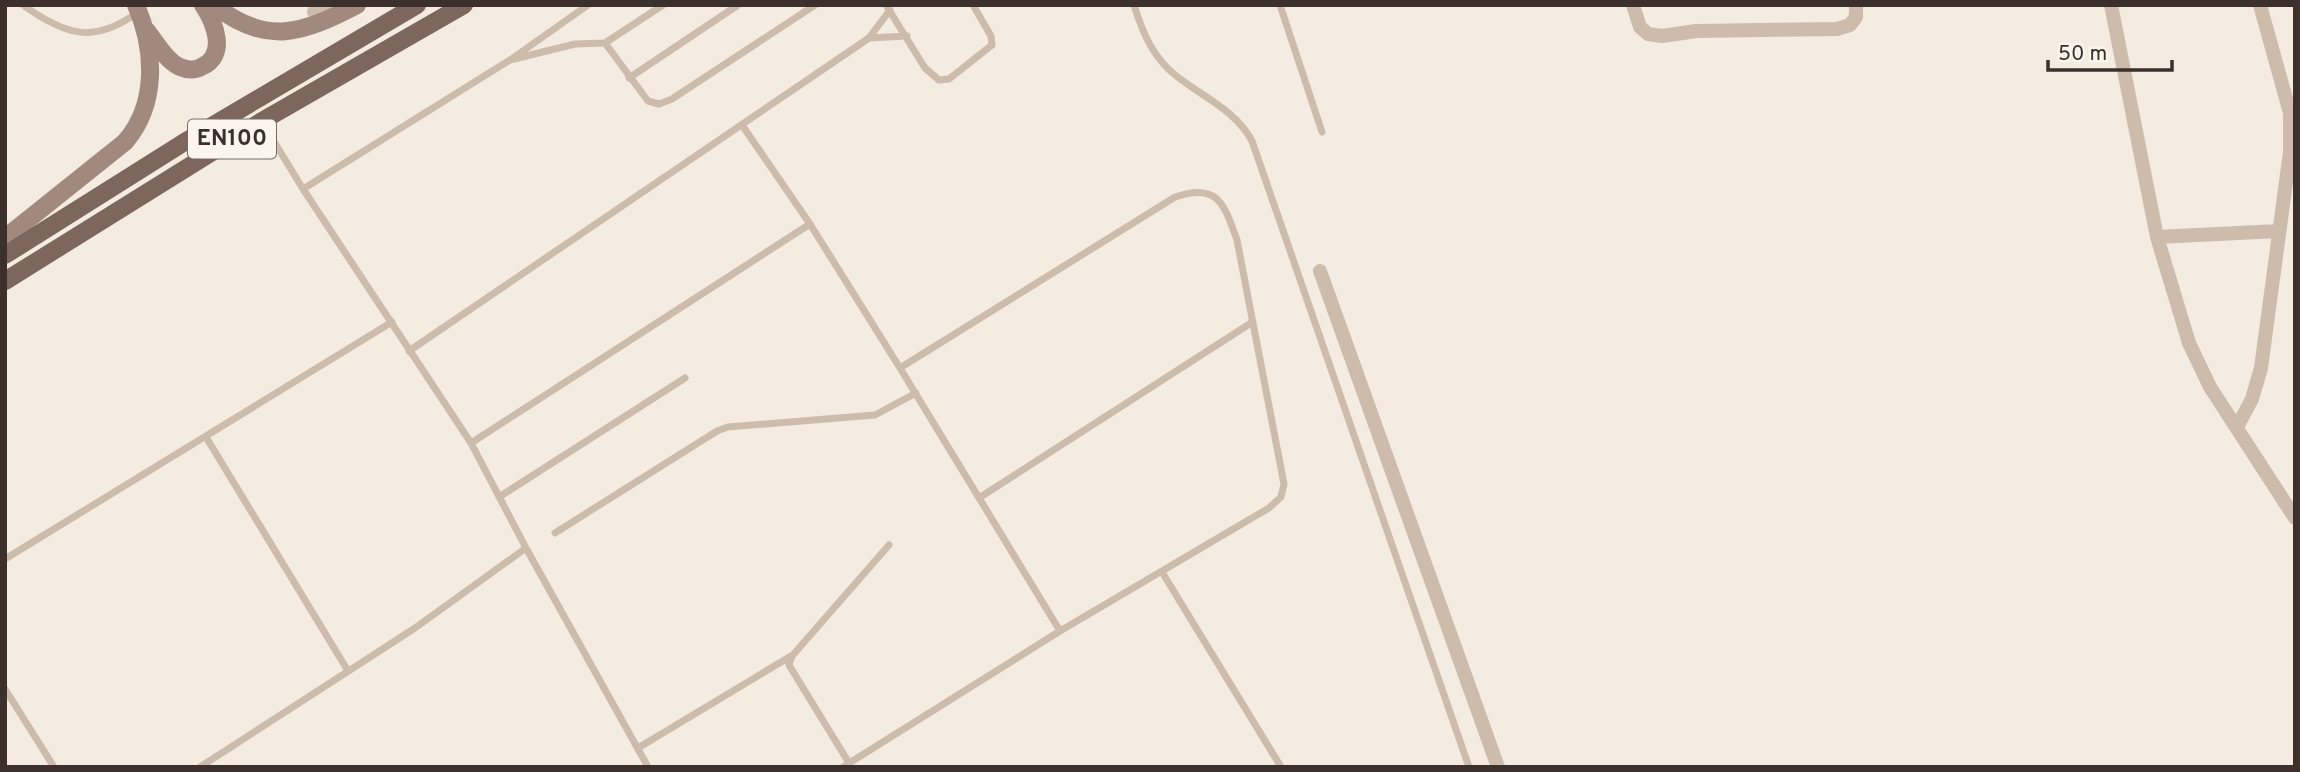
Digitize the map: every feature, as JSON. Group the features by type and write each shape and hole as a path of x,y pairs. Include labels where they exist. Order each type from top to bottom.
{"main road":[{"path":"140,15 177,66 195,70 211,61 216,47 215,27 203,5"},
{"path":"214,5 244,24 286,33 321,25 357,5"},
{"name":"EN100","path":"5,255 183,143 417,5"},
{"name":"EN100","path":"5,281 261,121 464,5"},
{"path":"5,238 125,142 139,126 147,107 150,67 140,15"}],"street":[{"path":"1633,5 1640,27 1648,34 1662,36 1696,31 1837,29 1850,25 1856,17 1856,5"},
{"path":"2111,5 2157,237 2189,343 2210,387 2295,518"},
{"path":"2237,427 2252,399 2261,368 2293,112 2260,5"},
{"path":"2157,237 2279,231"},
{"path":"1320,271 1498,767"}],"lane":[{"path":"23,5 75,31 94,34 120,26 140,15"},
{"path":"303,189 510,60 588,5"},
{"path":"510,60 575,44 605,43 663,5"},
{"path":"629,78 738,5"},
{"path":"605,43 648,101 659,104 672,99 815,5"},
{"path":"409,351 869,38 888,8 932,75 939,80 949,79 992,45 991,36 973,5"},
{"path":"1134,5 1142,31 1163,64 1177,77 1230,113 1252,142 1469,767"},
{"path":"1280,5 1322,132"},
{"path":"869,38 907,37"},
{"path":"261,121 471,443 648,767"},
{"path":"742,125 810,224 1060,631"},
{"path":"792,656 789,665 846,765 1281,497 1280,457 1251,323 1237,240 1222,203 1209,192 1192,191 1175,197 900,368"},
{"path":"471,443 810,224"},
{"path":"5,559 392,322"},
{"path":"979,498 1251,323"},
{"path":"499,497 685,378"},
{"path":"555,534 728,427 883,414 916,393"},
{"path":"206,437 348,671"},
{"path":"638,748 792,656 889,545"},
{"path":"200,767 472,590 526,548"},
{"path":"1162,572 1282,767"},
{"path":"5,689 54,767"}]}
